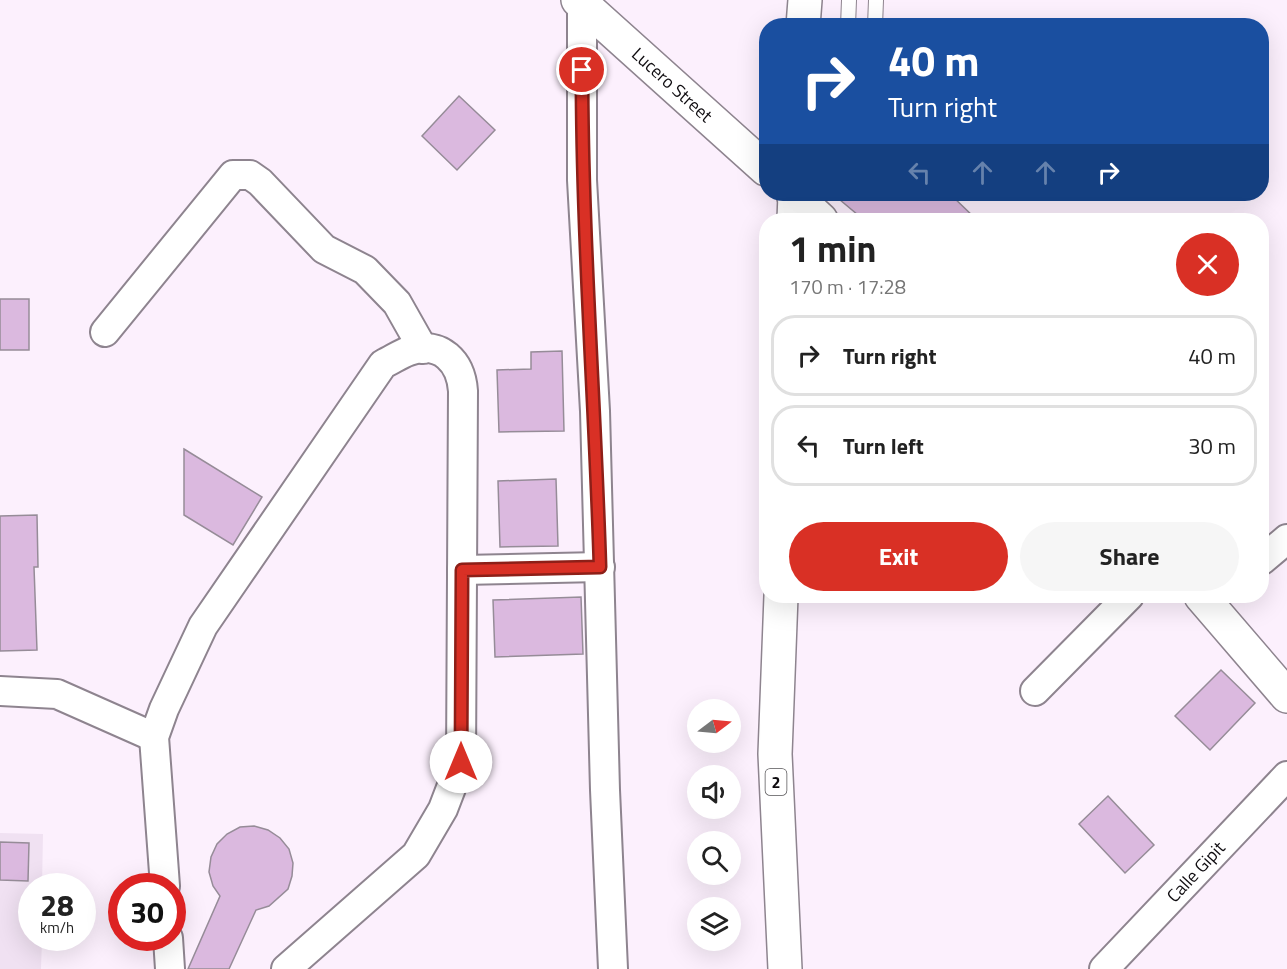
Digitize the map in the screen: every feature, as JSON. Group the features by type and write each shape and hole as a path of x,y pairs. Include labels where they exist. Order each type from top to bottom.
{"main road":[{"path":"804,18 805,0"},
{"name":"Lucero Street","path":"580,2 759,164"},
{"path":"794,201 811,213"},
{"name":"2","path":"781,603 775,754 785,969"},
{"path":"1215,603 1287,696"}],"street":[{"path":"580,2 582,180 595,411 605,790 613,969"},
{"path":"105,332 233,175 250,175 260,182 324,249 365,270 389,294 397,303 423,349"},
{"path":"164,873 154,737 164,709 203,626 383,364 411,351 433,348 450,358 462,375 461,762 444,809 416,855 286,969"},
{"path":"1269,555 1287,539"},
{"path":"462,570 600,567"},
{"path":"1035,692 1122,603"},
{"path":"0,691 57,694 154,737"},
{"name":"Calle Gipit","path":"1104,969 1287,776"},
{"path":"169,951 170,969"}],"lane":[{"path":"848,18 849,0"},
{"path":"875,18 876,0"}],"shaded area":[{"path":"0,833 43,834 42,873 18,873 18,951 42,951 41,969 0,969"}],"building":[{"path":"459,96 495,130 457,170 422,136"},
{"path":"841,201 957,201 970,213 856,213"},
{"path":"0,299 29,299 29,350 0,350"},
{"path":"562,351 564,431 499,432 497,370 531,369 531,352"},
{"path":"184,449 262,497 233,545 184,515"},
{"path":"556,479 558,546 500,547 498,481"},
{"path":"37,515 38,567 34,567 37,650 0,651 0,516"},
{"path":"581,597 583,654 495,657 493,600"},
{"path":"1221,670 1255,703 1210,750 1175,716"},
{"path":"1108,796 1154,845 1125,873 1079,824"},
{"path":"254,826 268,830 280,838 289,849 293,863 288,889 269,906 256,910 229,969 188,969 220,896 213,886 209,872 211,857 217,844 227,834 240,827"},
{"path":"0,842 29,843 28,873 18,873 18,881 0,880"}],"route":[{"path":"461,762 462,570 600,567 595,411 582,180 582,70"}]}
